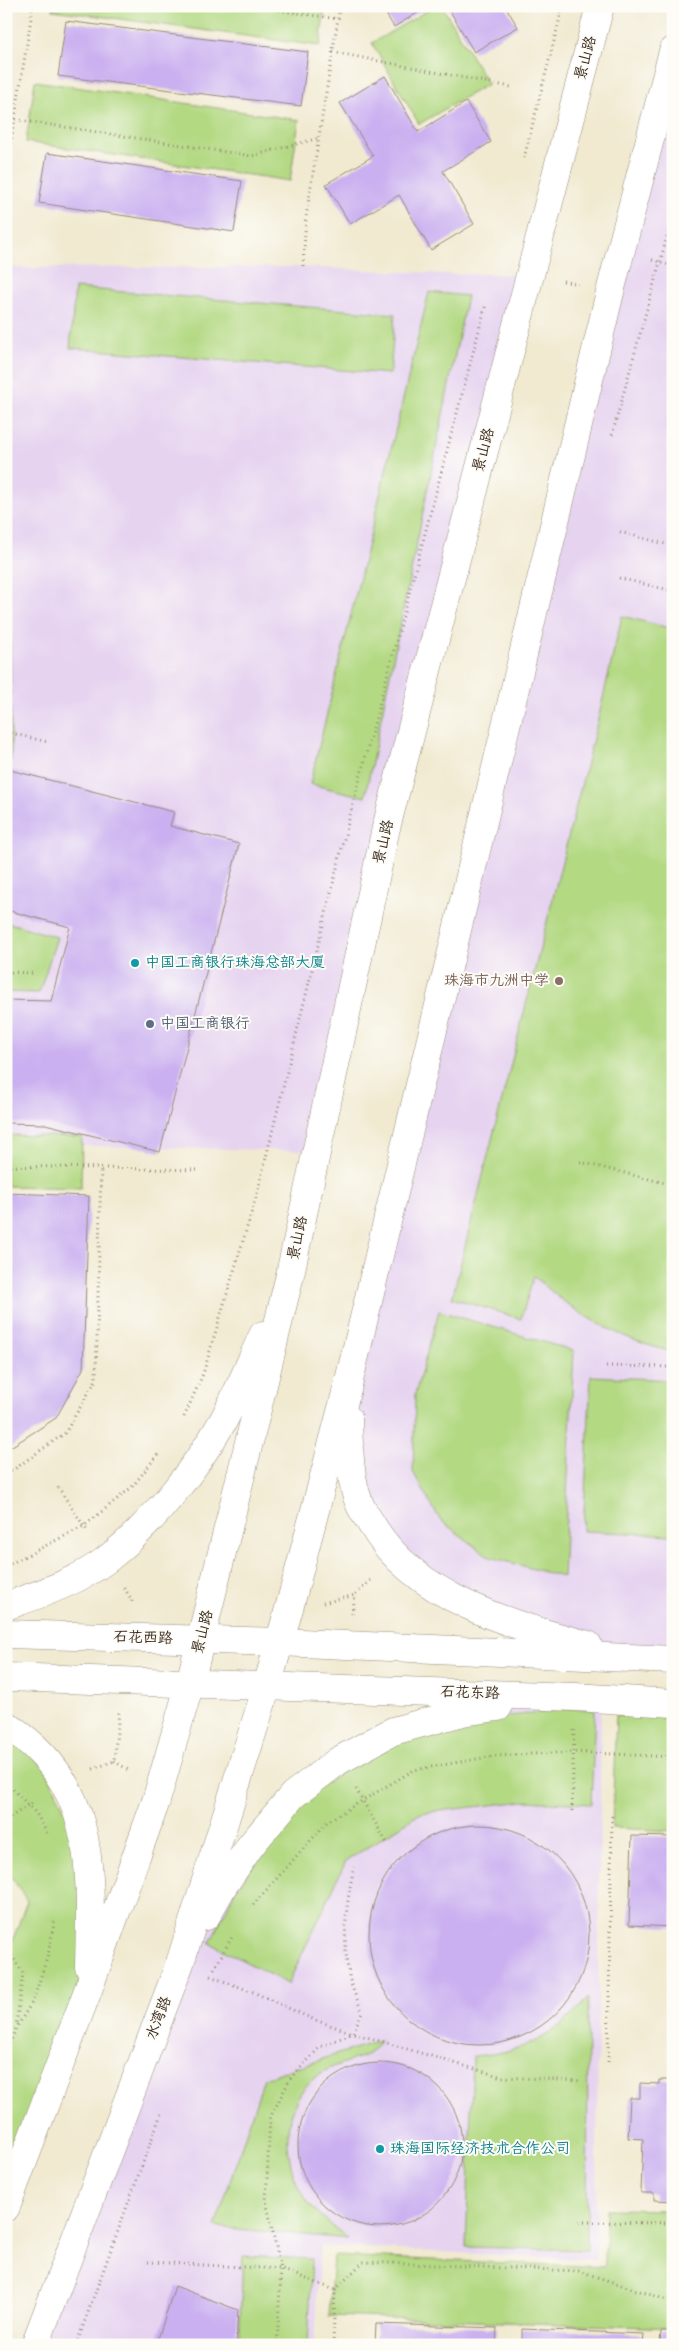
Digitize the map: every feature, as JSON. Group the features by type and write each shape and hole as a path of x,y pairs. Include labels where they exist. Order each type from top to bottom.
{"main road":[{"name":"景山路","path":"190,1683 289,1279 386,828 600,6"},
{"path":"6,1677 267,1686 347,1389 610,292 673,51"},
{"path":"6,1606 80,1576 106,1560 151,1520 185,1476 223,1421 289,1279"},
{"path":"347,1389 349,1455 360,1505 380,1539 395,1556 414,1572 461,1602 527,1629 643,1659"},
{"name":"石花西路","path":"6,1634 279,1642"},
{"path":"279,1642 673,1660"},
{"path":"6,2207 88,1990 156,1802 190,1683"},
{"name":"石花东路","path":"267,1686 575,1697 673,1703"},
{"name":"水湾路","path":"35,2345 180,1963 267,1686"},
{"path":"180,1963 223,1886 251,1845 293,1795 338,1761 394,1731 411,1726 463,1712 575,1697"},
{"path":"6,1726 52,1763 65,1781 74,1801 86,1845 90,1893 88,1990"}],"path":[{"path":"6,173 34,6"},
{"path":"249,6 338,19"},
{"path":"303,266 306,217 340,6"},
{"path":"524,159 563,6"},
{"path":"333,52 511,87"},
{"path":"6,118 252,156 319,138"},
{"path":"611,440 673,215"},
{"path":"530,273 610,292"},
{"path":"184,1419 202,1374 257,1194 349,819 486,302"},
{"path":"620,532 673,546"},
{"path":"618,578 673,591"},
{"path":"6,732 48,742"},
{"path":"6,972 33,972"},
{"path":"580,1162 673,1185"},
{"path":"6,1166 197,1170"},
{"path":"6,1471 13,1470 65,1433 96,1380 102,1168"},
{"path":"606,1366 673,1367"},
{"path":"6,1566 84,1526 132,1487 162,1450"},
{"path":"572,1811 575,1697"},
{"path":"249,1909 328,1821 414,1770 494,1756 573,1752 673,1757"},
{"path":"6,1782 36,1813 48,1836"},
{"path":"608,2062 612,1812"},
{"path":"277,2345 281,2269 266,2201 270,2118 290,2079 320,2047 353,2033 362,2012 349,1977 345,1936 346,1906 354,1868"},
{"path":"6,2052 16,2028 33,2001 48,1955 55,1916"},
{"path":"207,1985 210,1976 234,1934"},
{"path":"6,1947 23,1973 16,2028"},
{"path":"667,2019 669,1962 673,1962"},
{"path":"180,1963 253,1992 315,2020 502,2077 582,2081"},
{"path":"76,2345 164,2106"},
{"path":"579,2222 673,2223"},
{"path":"148,2262 281,2269 335,2290"},
{"path":"332,2345 335,2290 363,2262 579,2270 673,2302"}],"shaded area":[{"name":"珠海市九洲中学","path":"673,52 673,1660 527,1629 380,1538 349,1455 348,1389"},
{"path":"303,267 450,274 530,274 316,1151 6,1144 6,268"},
{"path":"601,1699 596,2260 320,2246 314,2345 35,2345 180,1963 224,1886 463,1713"}],"green space":[{"path":"53,6 325,6 320,46 53,10"},
{"path":"435,6 442,6 488,84 419,124 372,43"},
{"path":"35,81 299,120 290,181 26,142"},
{"path":"75,288 395,314 390,374 70,348"},
{"path":"429,292 467,296 365,797 310,784"},
{"path":"622,616 673,629 673,1352 659,1349 619,1334 594,1321 565,1303 534,1276 521,1319 452,1298 600,711"},
{"path":"10,629 11,760 6,759 6,630"},
{"path":"6,922 57,937 39,993 6,992"},
{"path":"6,1135 82,1137 81,1188 6,1186"},
{"path":"439,1311 574,1351 563,1577 490,1557 440,1520 413,1472 415,1394"},
{"path":"591,1376 673,1380 673,1535 583,1531"},
{"path":"574,1708 595,1710 591,1804 525,1801 421,1813 346,1861 288,1984 210,1943 235,1891 297,1803 345,1770 400,1740 462,1722"},
{"path":"616,1715 673,1718 673,1831 612,1828"},
{"path":"6,1734 45,1767 80,1844 84,1987 6,2191 6,1959 27,1901 6,1868"},
{"path":"588,1998 587,2250 466,2247 473,2056 508,2051 537,2040 563,2023"},
{"path":"381,2040 371,2052 326,2070 312,2080 302,2091 290,2118 288,2147 290,2162 300,2190 315,2210 348,2239 215,2227 264,2078"},
{"path":"606,2209 673,2210 673,2328 329,2316 333,2256 605,2267"},
{"path":"243,2256 312,2259 308,2345 239,2345"}],"building":[{"path":"381,6 429,6 394,27"},
{"path":"447,6 505,6 518,27 474,52"},
{"path":"66,21 308,52 301,106 58,76"},
{"path":"385,76 418,132 466,102 491,142 443,171 474,224 431,250 399,195 350,224 326,184 373,156 340,103"},
{"path":"47,153 242,181 234,232 39,203"},
{"name":"中国工商银行珠海总部大厦","path":"6,769 174,812 170,826 239,844 160,1152 45,1124 6,1123 6,1000 51,1001 70,927 6,910"},
{"path":"6,1193 89,1196 83,1369 56,1418 6,1450"},
{"path":"479,1825 500,1827 531,1838 557,1857 576,1883 587,1914 589,1935 587,1956 576,1987 557,2013 531,2032 500,2043 479,2045 458,2043 427,2032 401,2013 382,1987 371,1956 369,1935 371,1914 382,1883 401,1857 427,1838 458,1827"},
{"path":"632,1836 673,1837 673,1927 629,1925"},
{"name":"珠海国际经济技术合作公司","path":"380,2063 411,2069 438,2087 456,2114 462,2145 456,2176 438,2203 411,2221 380,2227 349,2221 322,2203 304,2176 298,2145 304,2114 322,2087 349,2069"},
{"path":"659,2080 673,2080 673,2201 654,2200 654,2193 641,2193 643,2139 628,2138 630,2098 640,2098 640,2083 659,2084"},
{"path":"175,2286 238,2310 236,2345 156,2345"},
{"path":"376,2324 497,2328 496,2345 375,2345"},
{"path":"522,2329 644,2334 643,2345 522,2345"},
{"path":"661,2331 673,2331 673,2345 660,2345"}],"place":[{"name":"中国工商银行珠海总部大厦","path":"135,963"},
{"name":"珠海市九洲中学","path":"559,981"},
{"name":"中国工商银行","path":"150,1024"},
{"name":"珠海国际经济技术合作公司","path":"380,2149"}]}
